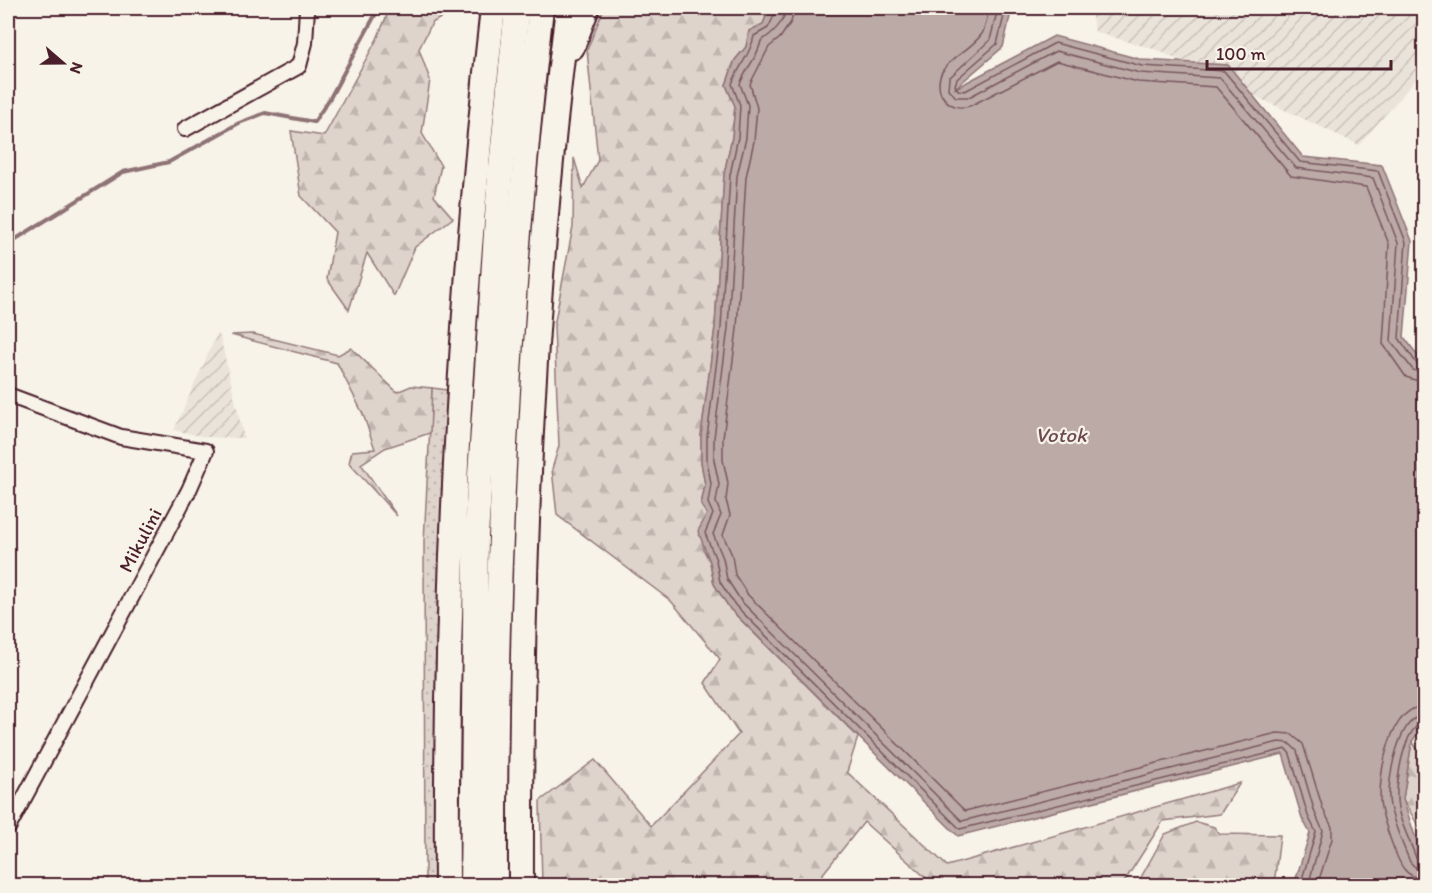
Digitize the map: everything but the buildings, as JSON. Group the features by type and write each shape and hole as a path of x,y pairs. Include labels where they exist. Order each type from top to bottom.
{"highway":[{"path":"447,885 451,536 474,187 493,8"},
{"path":"472,885 476,536 499,187 518,8"},
{"path":"495,885 496,667 500,533 520,202 541,8"},
{"path":"521,885 525,535 537,337 554,129 568,8"},
{"path":"554,129 572,47 587,8"}],"street":[{"path":"184,129 299,66 305,43 307,8"},
{"name":"Mikulini","path":"8,395 121,437 206,451 189,490 8,828"}],"shaded area":[{"path":"1090,8 1424,8 1424,70 1359,145 1157,50 1095,32"},
{"path":"217,334 220,336 244,438 205,437 174,430"}],"green space":[{"path":"390,8 457,8 432,23 419,49 430,80 422,133 441,166 434,196 453,218 415,247 394,296 367,253 349,310 327,279 335,232 301,196 291,131 324,136 377,39"},
{"path":"604,8 775,8 767,14 763,24 749,31 746,47 735,60 726,85 735,106 732,137 724,174 715,327 701,436 701,462 705,485 701,505 707,514 703,549 710,562 714,584 730,609 858,737 847,772 947,866 1240,783 1220,814 1163,821 1124,882 1127,886 934,885 864,822 814,885 542,885 540,801 595,760 651,826 739,734 705,683 720,659 671,601 557,515 552,469 559,446 554,326 573,227 574,158 583,188 598,160 587,50"},
{"path":"253,334 338,355 351,348 397,392 411,386 432,388 430,433 385,448 361,464 397,516 349,463 352,451 375,449 363,414 337,363 231,335"},
{"path":"432,388 447,390 441,521 437,885 425,886 424,542"},
{"path":"1412,741 1424,759 1424,836 1403,799"},
{"path":"1196,822 1214,827 1219,834 1280,835 1274,885 1142,885 1139,881 1165,834"}],"water":[{"name":"Votok","path":"775,8 1012,8 1003,47 954,89 1054,36 1143,60 1228,65 1303,157 1382,165 1412,241 1404,337 1424,364 1424,726 1412,741 1403,799 1424,864 1424,885 1294,885 1310,833 1302,818 1283,754 958,836 730,609 714,584 710,562 698,531 707,514 701,505 705,485 701,462 701,436 715,327 724,174 732,137 735,106 726,85 735,60 746,47 749,31 763,24 767,14"}],"waterway":[{"path":"8,244 123,172 169,162 239,123 265,113 314,122 330,98 379,8"}]}
